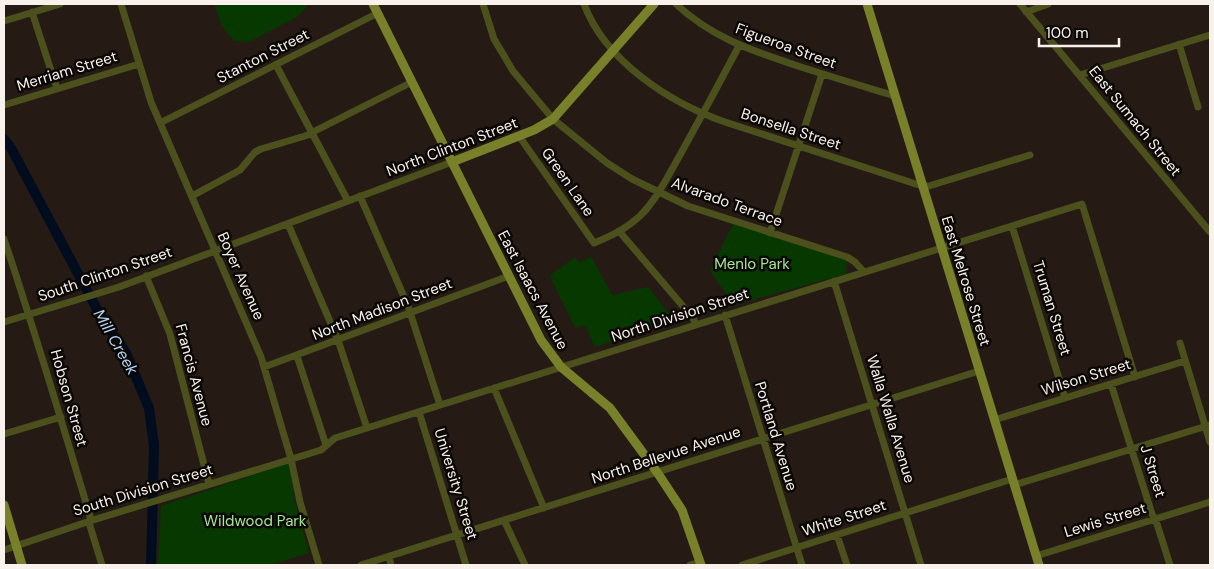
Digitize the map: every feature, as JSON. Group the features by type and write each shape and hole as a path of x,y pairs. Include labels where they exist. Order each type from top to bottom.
{"main road":[{"name":"East Isaacs Avenue","path":"373,4 541,340 561,367 610,408 656,472 682,510 700,564"},
{"name":"North Clinton Street","path":"452,162 519,136 553,119 654,4"},
{"name":"East Melrose Street","path":"868,4 1038,561"},
{"path":"4,505 22,565"}],"street":[{"path":"4,21 60,4"},
{"name":"Boyer Avenue","path":"121,4 148,95 257,347 291,459 300,502 319,565"},
{"name":"Alvarado Terrace","path":"483,4 489,26 503,56 520,81 553,119 607,163 632,179 703,212 847,257 855,262 864,272"},
{"name":"Bonsella Street","path":"584,4 594,26 613,51 659,89 703,114 922,186"},
{"name":"Figueroa Street","path":"676,4 704,26 739,46 895,96"},
{"name":"East Sumach Street","path":"1020,4 1210,232"},
{"path":"1026,12 1048,4"},
{"path":"32,12 56,89"},
{"name":"Stanton Street","path":"160,123 378,13"},
{"path":"1080,75 1210,35"},
{"path":"1179,44 1198,107"},
{"path":"696,325 620,232 639,217 659,192 739,46"},
{"name":"Merriam Street","path":"4,105 139,64"},
{"path":"276,65 348,201"},
{"path":"770,233 822,74"},
{"path":"192,196 240,170 261,149 298,139 412,82"},
{"name":"Green Lane","path":"519,136 594,243 620,232"},
{"path":"922,186 929,186 1030,155"},
{"name":"North Clinton Street","path":"215,250 452,162"},
{"path":"360,196 411,313 440,405"},
{"name":"North Division Street","path":"291,459 321,450 335,438 1082,204 1135,376"},
{"path":"288,224 338,340 367,428"},
{"name":"Truman Street","path":"1012,226 1065,398"},
{"name":"Hobson Street","path":"4,240 30,314 102,565"},
{"name":"South Clinton Street","path":"4,322 95,294 215,250"},
{"name":"Francis Avenue","path":"146,276 170,334 209,484"},
{"name":"North Madison Street","path":"264,367 508,276"},
{"name":"Walla Walla Avenue","path":"834,281 921,565"},
{"name":"Portland Avenue","path":"725,315 802,565"},
{"path":"1180,343 1208,425 1210,442"},
{"path":"297,356 326,445"},
{"name":"Wilson Street","path":"994,420 1185,361"},
{"name":"North Bellevue Avenue","path":"361,565 979,371"},
{"name":"J Street","path":"1111,384 1170,565"},
{"path":"494,388 544,508"},
{"name":"University Street","path":"419,412 466,565"},
{"path":"4,434 61,417"},
{"name":"White Street","path":"742,565 905,513 1132,449 1208,425"},
{"name":"South Division Street","path":"4,550 90,521 291,459"},
{"name":"Lewis Street","path":"1038,561 1155,519 1210,502"},
{"path":"504,520 525,565"},
{"path":"837,535 847,565"},
{"path":"389,557 391,565"},
{"path":"690,565 700,564"}],"green space":[{"path":"214,4 309,4 297,17 249,42 234,41 222,26"},
{"name":"Menlo Park","path":"734,222 847,257 846,274 734,305 710,271"},
{"path":"591,256 612,295 648,287 675,321 595,347 585,325 575,328 550,276 575,257 580,263"},
{"name":"Wildwood Park","path":"289,463 294,498 309,553 270,565 158,565 161,506"}],"waterway":[{"name":"Mill Creek","path":"4,139 11,148 98,311 126,353 149,408 154,446 151,565"}]}
